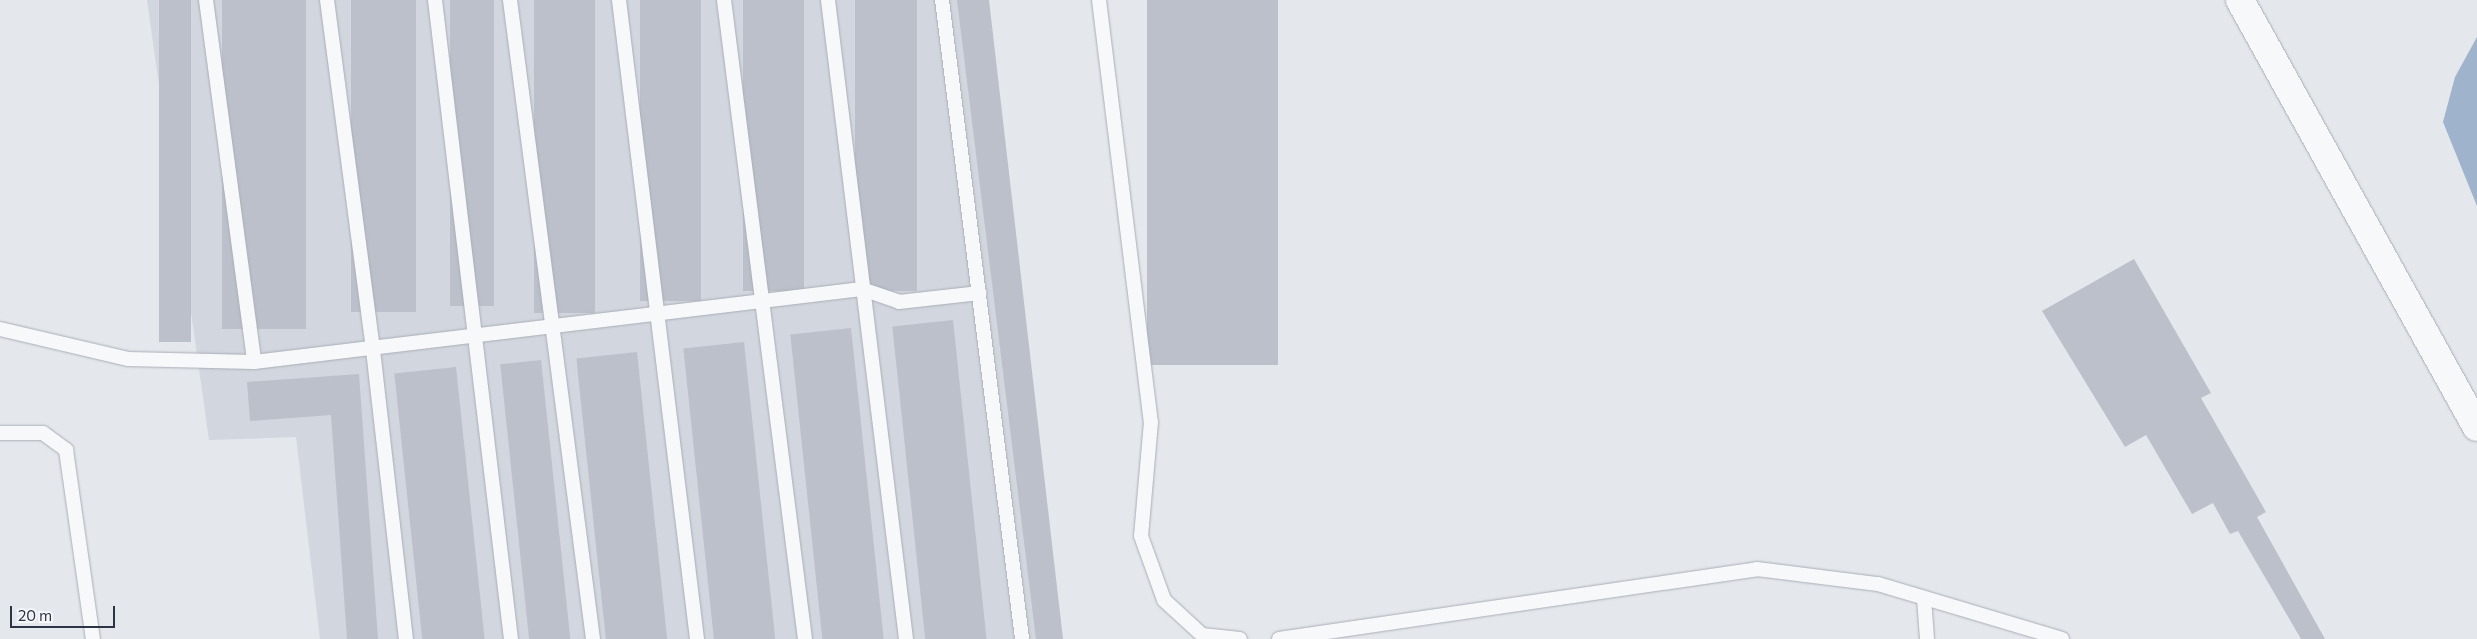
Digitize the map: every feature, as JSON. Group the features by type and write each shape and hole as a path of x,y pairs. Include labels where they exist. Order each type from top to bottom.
{"street":[{"path":"2240,0 2477,427"}],"lane":[{"path":"206,0 254,362"},
{"path":"327,0 373,350 406,639"},
{"path":"435,0 473,337 511,639"},
{"path":"510,0 554,327 593,639"},
{"path":"618,0 697,639"},
{"path":"724,0 805,639"},
{"path":"828,0 906,639"},
{"path":"942,0 1022,639"},
{"path":"1099,0 1150,422 1141,536 1164,600 1202,635 1240,639"},
{"path":"0,329 128,359 254,362 373,350 862,289 899,302 979,293"},
{"path":"0,433 43,433 66,450 93,639"},
{"path":"1279,639 1757,569 1878,584 2062,639"},
{"path":"1924,598 1926,639"}],"shaded area":[{"path":"147,0 981,0 1063,639 320,639 296,437 209,440"}],"water":[{"path":"2477,37 2477,206 2443,122 2455,77"}],"building":[{"path":"159,0 191,0 191,342 159,342"},
{"path":"222,0 306,0 306,329 222,329"},
{"path":"351,0 416,0 416,312 351,312"},
{"path":"450,0 494,0 494,306 450,306"},
{"path":"534,0 595,0 595,313 534,313"},
{"path":"640,0 701,0 701,301 640,301"},
{"path":"743,0 804,0 804,291 743,291"},
{"path":"855,0 917,0 917,291 855,291"},
{"path":"957,0 989,0 1063,639 1036,639"},
{"path":"1147,0 1278,0 1278,365 1147,365"},
{"path":"2134,259 2211,393 2201,398 2266,512 2257,517 2325,639 2301,639 2238,531 2230,534 2213,503 2192,514 2146,435 2125,447 2042,311"},
{"path":"953,320 987,639 925,639 892,326"},
{"path":"851,328 884,639 822,639 790,334"},
{"path":"744,342 775,639 714,639 683,348"},
{"path":"637,352 667,639 606,639 576,358"},
{"path":"541,360 570,639 529,639 500,364"},
{"path":"456,367 485,639 422,639 394,373"},
{"path":"359,374 378,639 347,639 331,415 250,421 247,382"}]}
